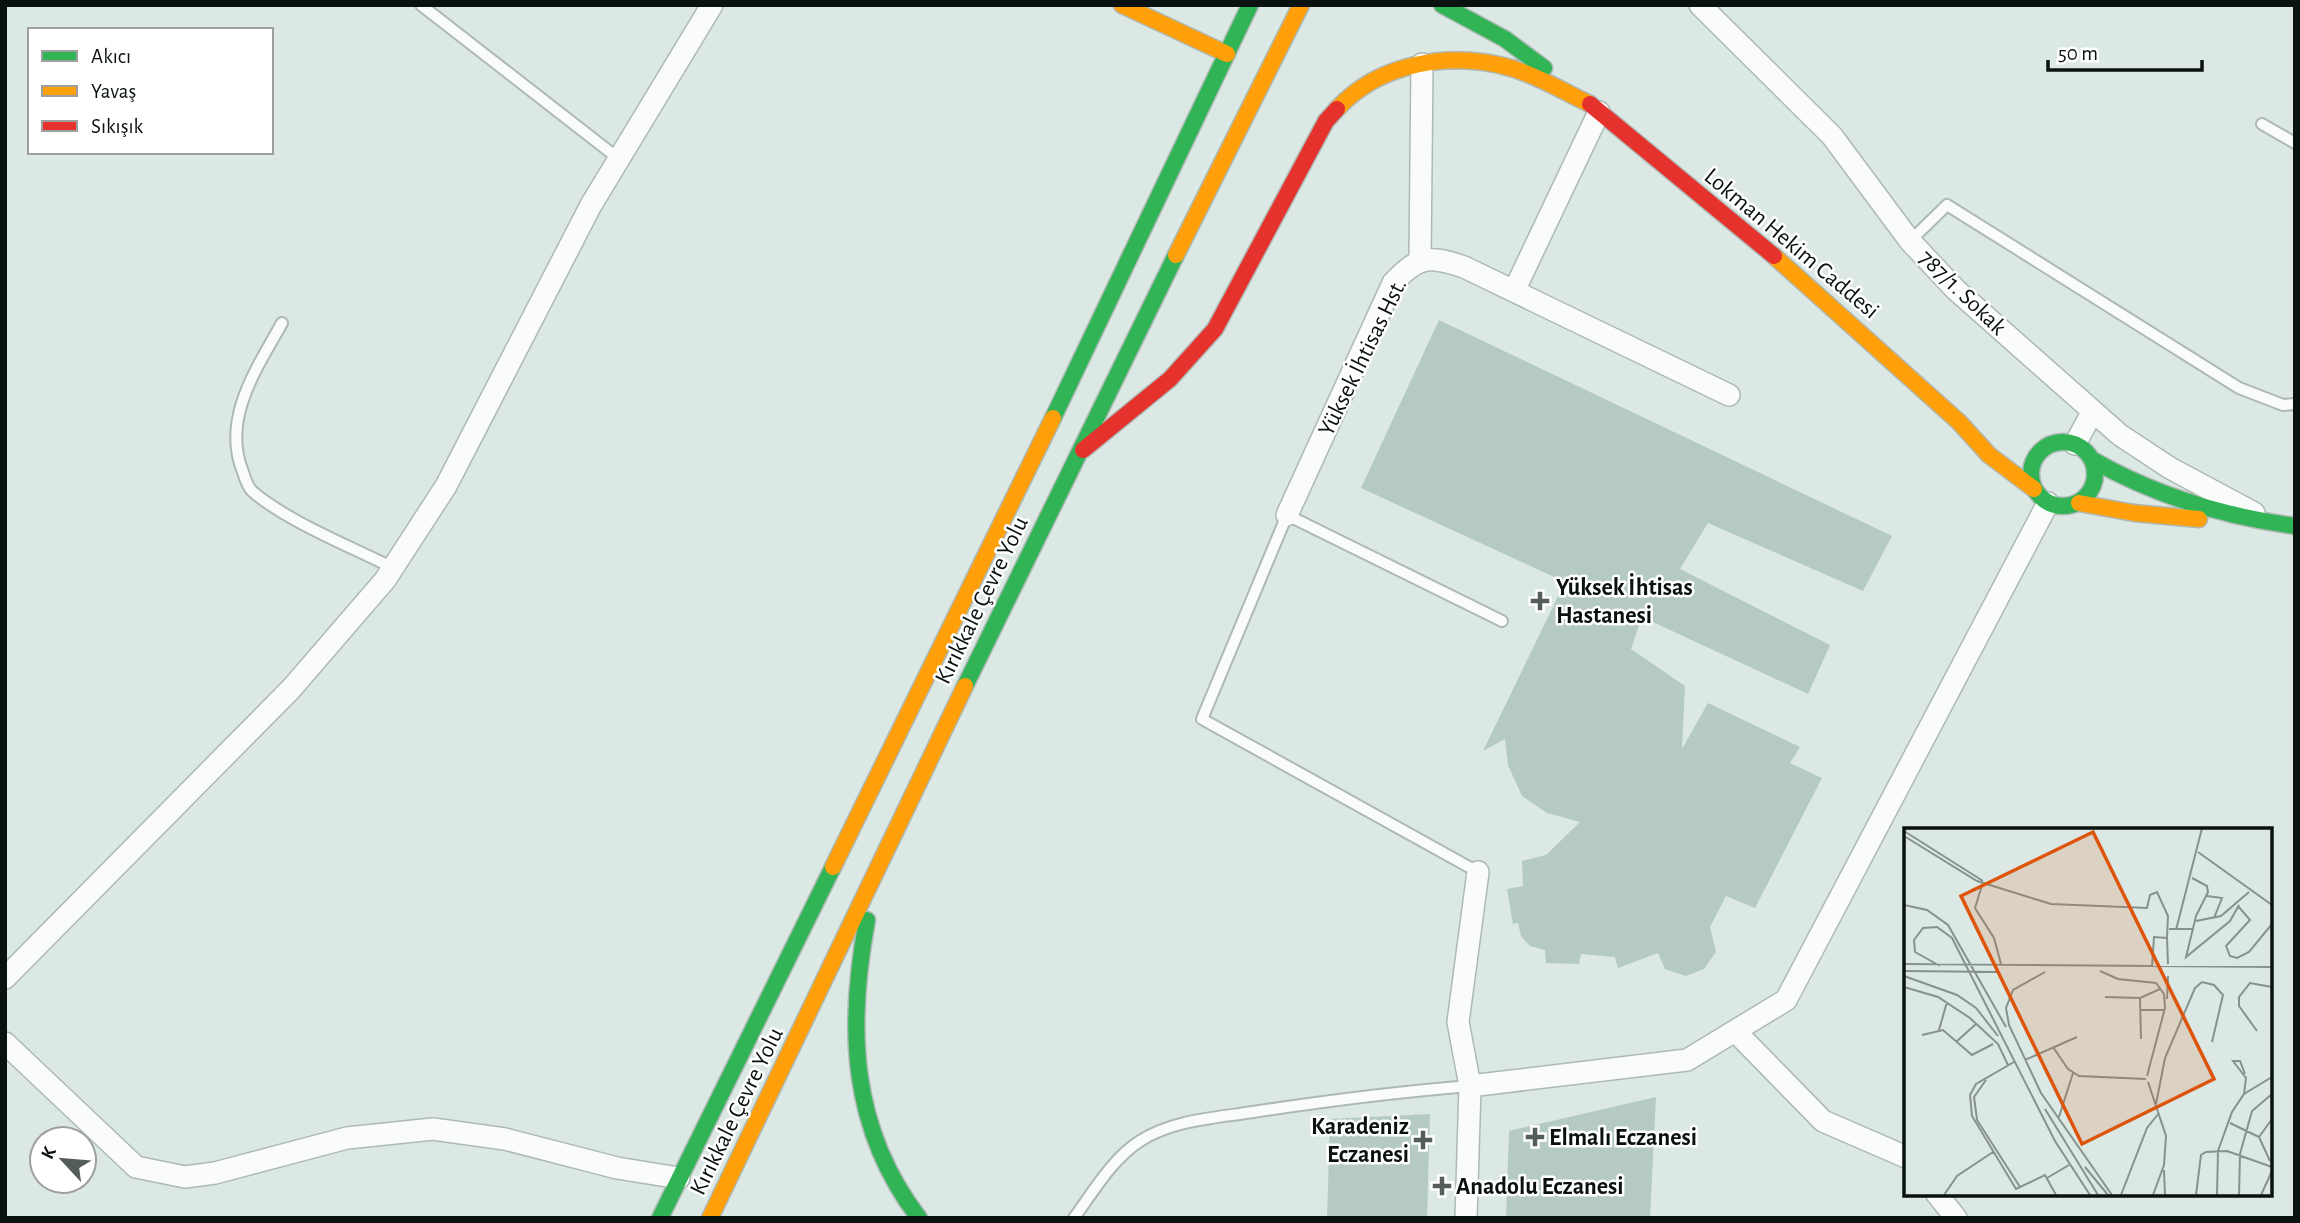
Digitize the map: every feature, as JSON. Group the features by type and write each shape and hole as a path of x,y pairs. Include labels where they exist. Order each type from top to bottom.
{"main road":[{"path":"1122,5 1227,54"},
{"name":"Kırıkkale Çevre Yolu","path":"660,1218 1046,433 1250,5"},
{"name":"Kırıkkale Çevre Yolu","path":"710,1218 1075,456 1301,5"},
{"path":"1442,5 1523,52 1594,108"},
{"path":"1075,456 1179,373 1215,329 1311,144 1342,100 1365,83 1424,54 1514,68 1594,108"},
{"name":"Lokman Hekim Caddesi","path":"1594,108 1819,293 1959,422"},
{"path":"1959,422 2002,443"},
{"path":"1959,422 1989,454 2041,496 2068,506 2079,503 2192,519 2245,519"},
{"path":"2041,496 2031,470 2040,452 2060,442 2075,444 2091,458 2123,478 2162,495 2245,519 2284,525"},
{"path":"2020,448 2040,452"},
{"path":"2079,503 2093,486 2096,475 2091,458"},
{"path":"876,872 857,974 855,1005 858,1055 866,1109 876,1144 892,1179 919,1218"}],"street":[{"path":"5,978 291,689 393,568 446,486 591,205 712,5"},
{"name":"787/1. Sokak","path":"1700,5 1832,136 1910,240 1955,290 2120,435 2170,468 2284,525"},
{"path":"1420,260 1424,54"},
{"path":"1514,291 1594,108"},
{"name":"Yüksek İhtisas Hst.","path":"1287,515 1393,283 1409,265 1420,260 1442,260 1514,291 1730,395"},
{"path":"2075,444 2093,411"},
{"path":"1470,1086 1687,1060 1786,1000 2041,496"},
{"path":"1466,1218 1470,1086 1458,1022 1478,872"},
{"path":"1735,1031 1823,1121 1904,1156"},
{"path":"5,1043 136,1167 185,1177 347,1139 433,1129 505,1139 617,1168 679,1178"},
{"path":"1938,1195 1956,1218"}],"lane":[{"path":"421,5 619,159"},
{"path":"2262,124 2295,142"},
{"path":"1910,240 1947,205 2239,388 2283,405 2295,404"},
{"path":"282,323 251,378 237,418 235,454 250,489 280,509 393,568"},
{"path":"1478,872 1202,719 1287,515 1502,621"},
{"path":"1074,1218 1113,1165 1138,1142 1161,1130 1194,1121 1364,1097 1470,1086"}],"building":[{"path":"1439,320 1892,536 1863,591 1708,523 1680,569 1830,645 1808,694 1642,617 1631,649 1685,686 1682,749 1708,703 1800,747 1790,763 1822,778 1755,908 1726,896 1710,927 1716,952 1704,969 1686,976 1665,969 1658,953 1618,968 1615,957 1581,954 1579,964 1546,963 1545,950 1530,946 1521,936 1518,923 1513,924 1507,889 1523,886 1522,861 1546,855 1580,822 1547,813 1522,796 1508,765 1505,739 1483,751 1565,582 1361,488"},
{"path":"1656,1097 1650,1218 1506,1218 1509,1131"},
{"path":"1430,1114 1427,1218 1327,1218 1330,1119"}],"traffic: fast":[{"path":"1053,418 1250,5"},
{"path":"1442,5 1505,39 1544,68"},
{"path":"965,686 1176,255"},
{"path":"2057,442 2069,442 2086,451 2093,462 2095,474 2093,486 2086,497 2069,506 2057,506 2045,501 2036,492 2031,480 2031,468 2036,456 2045,447 2057,442"},
{"path":"2091,459 2140,484 2190,503 2241,517 2295,526"},
{"path":"660,1218 833,867"},
{"path":"867,920 857,999 856,1038 860,1075 867,1112 879,1149 896,1184 919,1218"}],"traffic: slow":[{"path":"1122,5 1227,54"},
{"path":"1176,255 1301,5"},
{"path":"1337,109 1354,93 1374,80 1418,64 1441,61 1488,63 1511,68 1590,104"},
{"path":"1774,256 1959,422 1989,455 2034,489"},
{"path":"833,867 1053,418"},
{"path":"2079,503 2134,513 2199,519"},
{"path":"710,1218 965,686"}],"traffic: jam":[{"path":"1590,104 1774,256"},
{"path":"1083,450 1170,379 1215,329 1326,121 1337,109"}],"place":[{"name":"Yüksek İhtisas Hastanesi","path":"1540,601"},
{"name":"Elmalı Eczanesi","path":"1535,1137"},
{"name":"Karadeniz Eczanesi","path":"1423,1140"},
{"name":"Anadolu Eczanesi","path":"1442,1186"}]}
